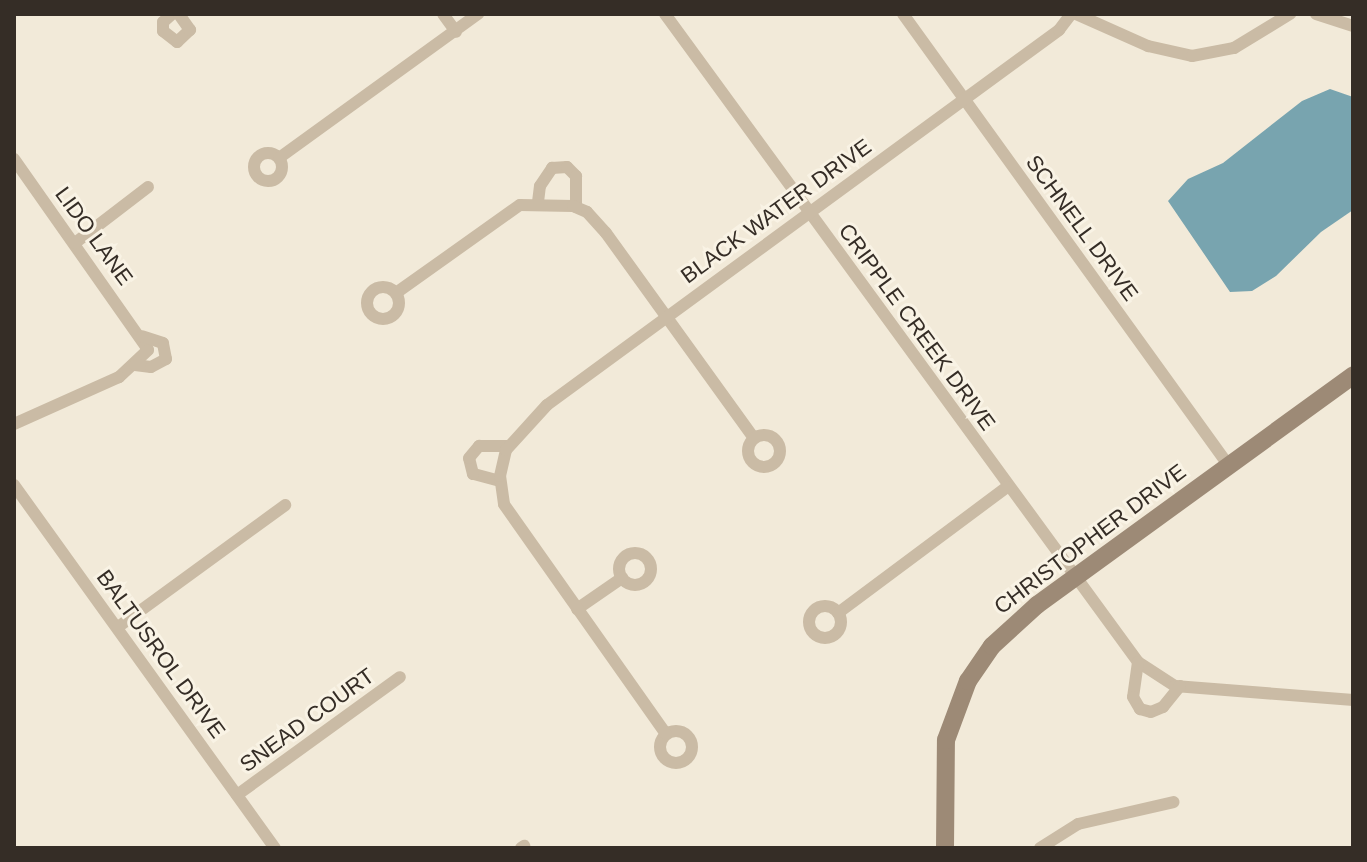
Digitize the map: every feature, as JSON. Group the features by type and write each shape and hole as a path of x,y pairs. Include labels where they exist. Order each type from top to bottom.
{"street":[{"path":"172,14 162,27 172,41 188,35 187,16"},
{"path":"443,14 456,32"},
{"path":"279,158 478,14"},
{"name":"CRIPPLE CREEK DRIVE","path":"665,14 1007,487 1138,662 1162,681 1180,686 1353,700"},
{"name":"SCHNELL DRIVE","path":"903,14 1229,466"},
{"path":"1074,14 1148,46 1192,56 1234,48 1290,14"},
{"name":"BLACK WATER DRIVE","path":"508,446 547,405 666,315 965,100 1059,30 1074,14"},
{"path":"1316,14 1353,26"},
{"name":"LIDO LANE","path":"14,159 142,336 148,350 135,365"},
{"path":"538,202 540,186 552,168 567,167 576,176 576,207"},
{"path":"75,243 148,187"},
{"path":"396,293 520,205 538,202 576,207 606,233 754,438"},
{"name":"LIDO LANE","path":"135,365 151,367 166,359 163,343 142,336"},
{"path":"14,424 119,377 135,365"},
{"name":"CHRISTOPHER DRIVE","path":"945,848 945,752 968,681 1004,633 1353,375"},
{"path":"500,481 473,474 469,458 479,446 508,446 500,481 504,504 666,734"},
{"name":"BALTUSROL DRIVE","path":"14,485 275,848"},
{"path":"838,613 1007,487"},
{"path":"118,627 285,505"},
{"path":"577,609 622,578"},
{"path":"1138,662 1133,697 1140,709 1151,712 1163,707 1180,686"},
{"name":"SNEAD COURT","path":"237,795 400,677"},
{"path":"1040,848 1078,824 1174,802"}],"water":[{"path":"1330,89 1353,97 1353,210 1321,232 1276,276 1252,291 1230,292 1168,201 1188,179 1223,163 1302,101"}]}
